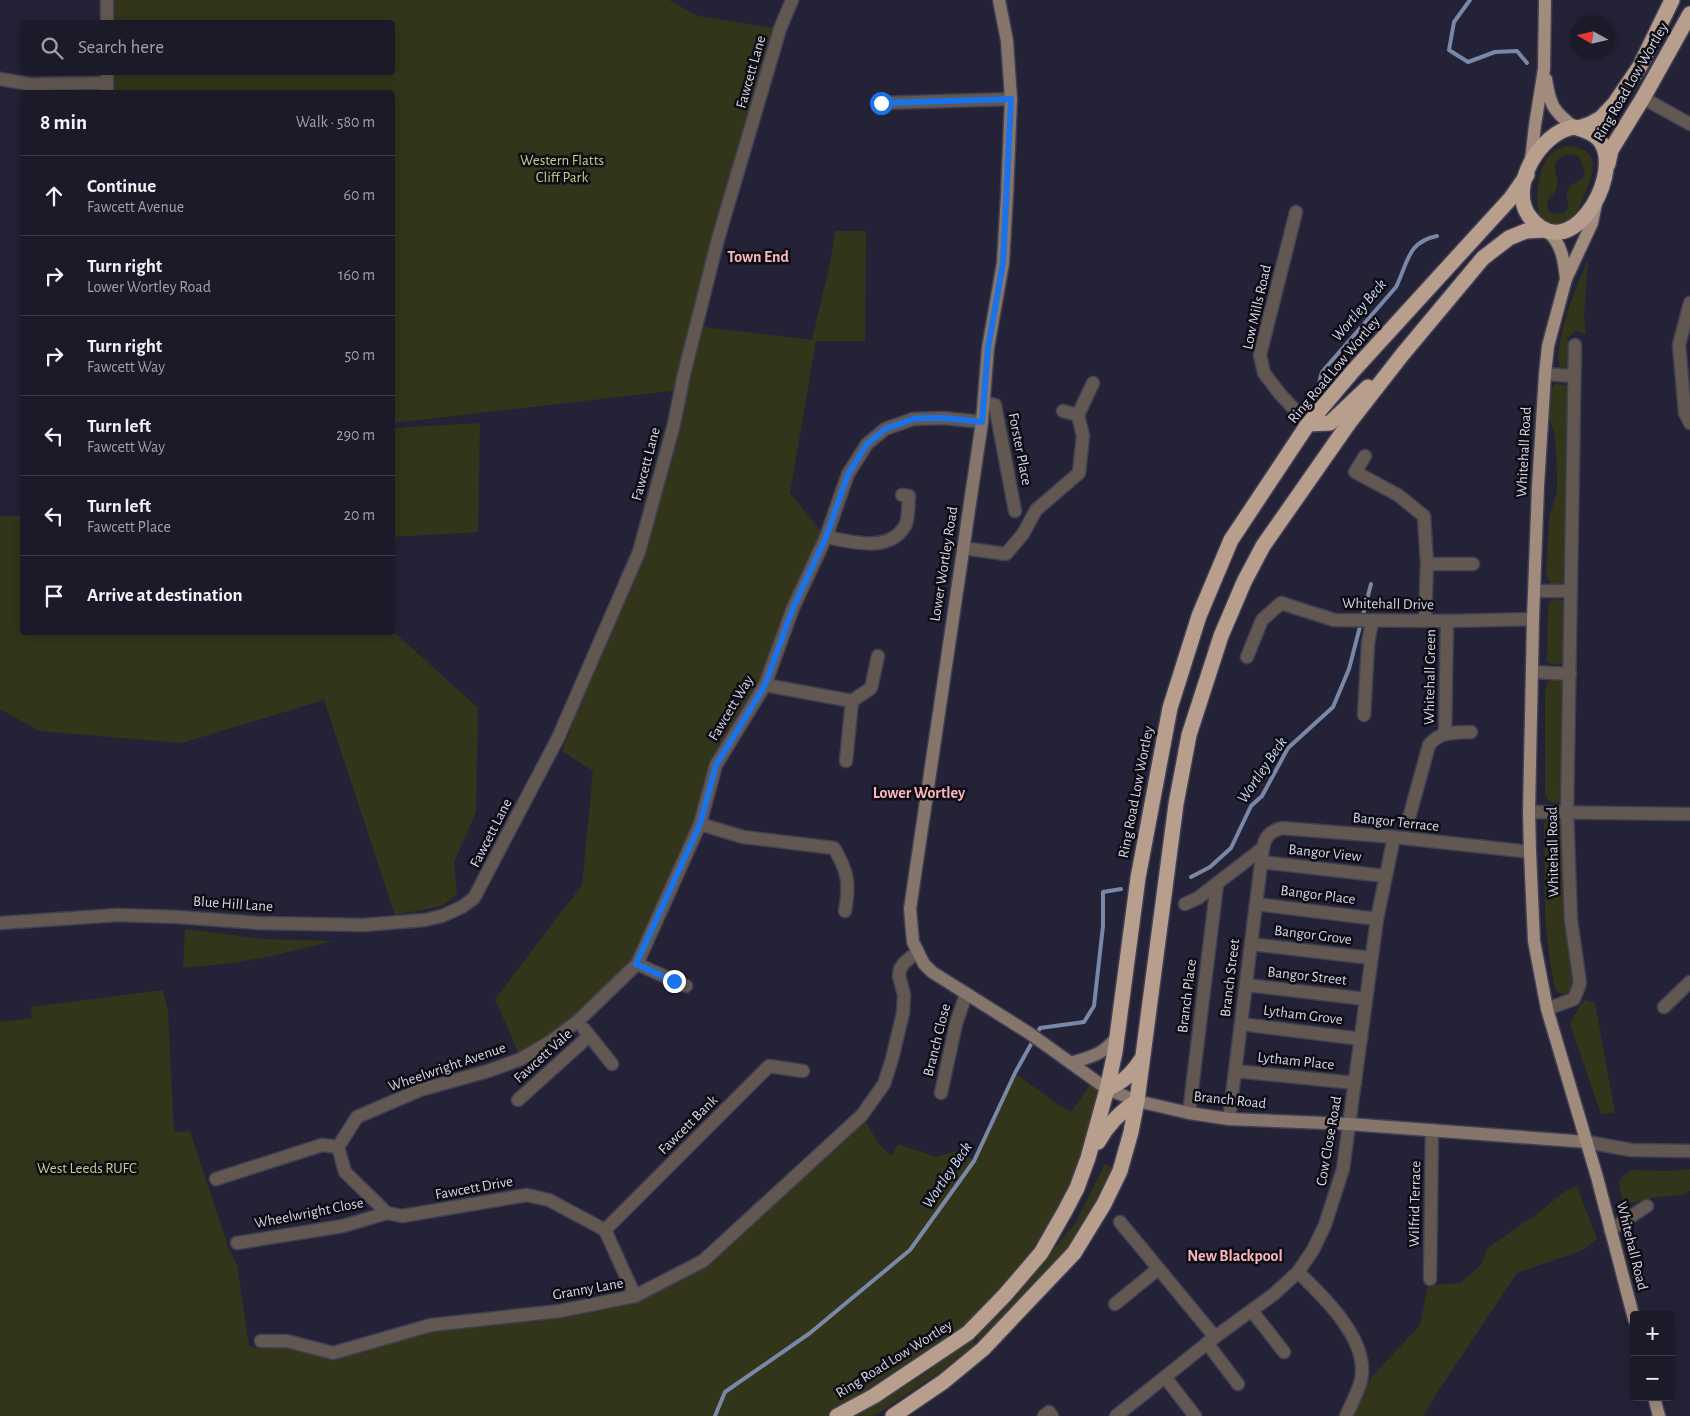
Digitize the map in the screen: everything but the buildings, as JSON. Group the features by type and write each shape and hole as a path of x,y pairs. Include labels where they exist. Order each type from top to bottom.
{"highway":[{"name":"Ring Road Low Wortley","path":"1576,127 1590,124 1601,118 1615,103 1640,66 1672,0"},
{"name":"Ring Road Low Wortley","path":"1606,169 1611,150 1643,98 1690,14"},
{"path":"893,1416 943,1382 983,1349 1074,1253 1104,1204 1120,1171 1132,1132 1176,804 1189,735 1221,636 1244,582 1263,546 1349,423 1402,355 1484,258 1509,238 1526,231 1546,230 1564,232 1574,228 1586,215 1598,196 1606,169 1606,154 1602,143 1595,135 1576,127 1566,128 1553,136 1542,145 1531,160 1522,191 1524,204 1528,215 1546,230"},
{"name":"Ring Road Low Wortley","path":"837,1416 874,1396 968,1334 1041,1253 1065,1211 1088,1158 1107,1089 1117,1037 1138,878 1170,708 1199,616 1232,540 1308,424 1353,371 1511,198 1527,175"},
{"path":"1308,424 1330,423 1402,355"},
{"path":"1107,1089 1119,1084 1132,1074 1143,1057"},
{"path":"1088,1158 1104,1131 1118,1115 1137,1102"}],"main road":[{"path":"1531,160 1534,125 1544,69 1545,0"},
{"path":"1544,69 1549,100 1557,113 1576,127"},
{"name":"Whitehall Road","path":"1598,196 1592,223 1566,279 1548,346 1544,374 1533,618 1529,812 1530,852 1534,941 1547,1009 1587,1142 1632,1311"},
{"name":"Whitehall Road","path":"1546,230 1554,236 1562,253 1566,279"},
{"path":"1655,1401 1659,1416"}],"street":[{"path":"107,0 107,20"},
{"name":"Fawcett Lane","path":"462,907 474,898 488,874 558,738 639,552 674,424 684,374 718,239 780,29 792,0"},
{"name":"Lower Wortley Road","path":"917,952 910,928 910,909 982,422 988,348 1003,263 1011,99 1007,41 998,0"},
{"path":"0,79 29,84 107,83"},
{"path":"1643,98 1690,124"},
{"path":"881,103 1011,99"},
{"name":"Low Mills Road","path":"1296,212 1260,355 1264,373 1280,394 1308,424"},
{"path":"1689,306 1679,345 1685,413 1690,423"},
{"name":"Whitehall Road","path":"1547,1009 1574,999 1580,984 1571,920 1567,812 1575,345"},
{"path":"1544,374 1573,376"},
{"path":"963,548 1006,554 1023,534 1036,510 1079,473 1083,436 1078,414 1093,383"},
{"name":"Forster Place","path":"984,402 995,405 1015,511"},
{"path":"1063,411 1078,414"},
{"name":"Fawcett Way","path":"520,1059 550,1042 578,1021 636,964 700,824 716,765 765,685 793,608 826,537 848,474 867,444 885,429 913,419 944,418 982,422"},
{"path":"1365,456 1352,477 1398,495 1424,516 1427,564 1425,620"},
{"path":"826,537 869,544 890,540 905,526 909,496 902,495"},
{"path":"1427,564 1473,564"},
{"path":"1535,591 1571,591"},
{"name":"Whitehall Drive","path":"1247,657 1262,620 1281,603 1334,620 1448,621 1533,618"},
{"path":"1364,715 1368,644 1372,621"},
{"name":"Whitehall Green","path":"1445,733 1448,621"},
{"path":"765,685 852,701 872,688 878,656"},
{"path":"1533,672 1570,674"},
{"path":"846,761 852,701"},
{"name":"Whitehall Green","path":"1409,818 1428,745 1434,738 1445,733 1471,732"},
{"path":"1529,812 1690,814"},
{"path":"700,824 743,837 834,848 844,866 849,891 845,911"},
{"name":"Bangor Terrace","path":"1264,845 1268,834 1282,828 1530,852"},
{"name":"Cow Close Road","path":"1119,1415 1211,1340 1274,1294 1298,1272 1317,1242 1325,1225 1343,1169 1377,918 1394,838"},
{"path":"1185,904 1198,898 1217,884 1264,845"},
{"name":"Branch Street","path":"1229,1119 1264,845"},
{"name":"Bangor View","path":"1261,862 1385,876"},
{"name":"Branch Place","path":"1190,1113 1217,884"},
{"name":"Bangor Place","path":"1256,904 1377,918"},
{"name":"Blue Hill Lane","path":"0,923 118,915 258,923 363,925 425,920 442,916 462,907"},
{"name":"Bangor Grove","path":"1251,944 1371,958"},
{"name":"Branch Road","path":"917,952 924,964 932,972 1033,1036 1107,1089 1137,1102 1229,1119 1349,1124 1587,1142"},
{"name":"Granny Lane","path":"261,1341 287,1341 333,1353 431,1325 560,1311 635,1296 703,1261 862,1115 884,1084 903,1013 904,995 899,976 900,969 917,952"},
{"path":"636,964 686,986"},
{"path":"1664,1007 1690,982"},
{"name":"Bangor Street","path":"1246,986 1366,999"},
{"name":"Branch Close","path":"941,1093 956,1024 966,994"},
{"name":"Fawcett Vale","path":"578,1021 612,1064"},
{"name":"Lytham Grove","path":"1241,1024 1360,1039"},
{"name":"Fawcett Vale","path":"518,1100 589,1036"},
{"path":"1071,1063 1096,1055 1107,1049 1117,1037"},
{"name":"Wheelwright Avenue","path":"338,1147 357,1117 420,1090 488,1071 520,1059"},
{"name":"Fawcett Bank","path":"605,1230 769,1066 803,1071"},
{"name":"Lytham Place","path":"1235,1071 1354,1083"},
{"name":"Wilfrid Terrace","path":"1430,1279 1432,1130"},
{"path":"1587,1142 1631,1150 1690,1151"},
{"path":"216,1179 322,1145 338,1147 345,1172 387,1213"},
{"name":"Fawcett Drive","path":"387,1213 402,1216 527,1195 549,1200 605,1230"},
{"path":"1610,1230 1647,1206"},
{"name":"Wheelwright Close","path":"237,1243 343,1226 387,1213"},
{"path":"1120,1222 1211,1340 1238,1384"},
{"path":"605,1230 635,1296"},
{"path":"1115,1304 1158,1269"},
{"path":"1298,1272 1329,1302 1353,1338 1362,1362 1360,1381 1346,1416"},
{"path":"1252,1311 1284,1352"},
{"path":"1165,1377 1195,1416"},
{"path":"1044,1416 1049,1412 1052,1416"}],"green space":[{"name":"Western Flatts Cliff Park","path":"115,0 669,0 698,16 780,29 696,326 812,340 831,259 835,231 866,231 865,341 816,341 790,493 826,537 765,685 716,765 700,824 637,964 578,1021 521,1059 495,999 582,885 593,771 562,751 639,552 680,390 395,423 395,90 113,90 114,75 395,75 395,20 114,20"},
{"path":"1567,146 1585,151 1590,155 1593,168 1592,175 1580,205 1572,218 1562,224 1548,224 1539,216 1537,199 1541,171 1550,155 1557,149","holes":["1566,154 1578,156 1583,166 1583,177 1569,187 1567,192 1568,208 1564,213 1554,214 1549,211 1547,202 1557,186 1556,161"]},
{"path":"1588,259 1584,317 1586,334 1575,331 1567,339 1571,347 1571,369 1562,370 1559,360 1559,347 1562,332 1572,299"},
{"path":"1556,384 1565,385 1569,389 1566,576 1564,581 1556,586 1552,585 1546,575 1549,519 1557,491 1555,436 1550,421 1550,392"},
{"path":"480,423 478,532 395,537 395,428"},
{"path":"0,516 20,516 20,635 395,635 395,633 478,708 476,812 454,862 457,894 442,906 395,915 324,700 182,743 39,731 0,709"},
{"path":"1553,599 1565,601 1563,664 1547,662 1548,608 1549,603"},
{"path":"1555,678 1565,682 1562,800 1557,803 1550,802 1545,795 1545,690 1548,682"},
{"path":"1552,817 1562,818 1574,983 1570,993 1567,995 1557,992 1555,989 1545,914 1544,824"},
{"path":"185,929 263,939 334,941 233,963 183,968"},
{"name":"West Leeds RUFC","path":"163,990 168,1012 174,1132 190,1131 229,1249 237,1265 249,1346 264,1349 287,1341 333,1353 431,1325 608,1301 703,1261 862,1115 878,1143 891,1156 898,1144 936,1157 957,1151 974,1160 1015,1073 1071,1112 1094,1079 1107,1089 1088,1158 1005,1295 968,1333 837,1416 0,1416 0,1022 32,1018 31,1007"},
{"path":"1585,1000 1595,1003 1615,1113 1601,1114 1570,1024"},
{"path":"1105,1164 1112,1167 1105,1186 1080,1231 1040,1278 979,1341 976,1337 1013,1300 1076,1222"},
{"path":"1690,1169 1690,1191 1681,1195 1657,1197 1626,1204 1623,1202 1619,1186 1620,1179 1629,1171"},
{"path":"1577,1186 1597,1239 1581,1251 1517,1273 1423,1416 1352,1416 1367,1382 1420,1325 1428,1285 1460,1283 1481,1265 1488,1248 1567,1190"},
{"path":"972,1339 975,1344 943,1370 874,1416 856,1416 921,1376"}],"waterway":[{"name":"Wortley Beck","path":"1470,0 1454,22 1449,50 1468,62 1495,52 1517,51 1527,63"},
{"name":"Wortley Beck","path":"1319,383 1322,372 1396,287 1414,248 1427,239 1437,236"},
{"name":"Wortley Beck","path":"1191,877 1210,867 1231,848 1251,806 1262,796 1288,748 1333,707 1349,669 1371,584"},
{"name":"Wortley Beck","path":"715,1416 725,1392 810,1333 910,1250 974,1161 1015,1073 1040,1028 1084,1022 1094,1006 1103,926 1103,892 1121,889"}],"district":[{"name":"Town End","path":"758,257"},
{"name":"Lower Wortley","path":"919,793"},
{"name":"New Blackpool","path":"1235,1256"}],"route":[{"path":"674,981 636,964 700,824 716,765 765,685 793,608 826,537 848,474 867,444 885,429 913,419 923,418 982,422 988,348 1003,263 1011,99 881,103"}]}
